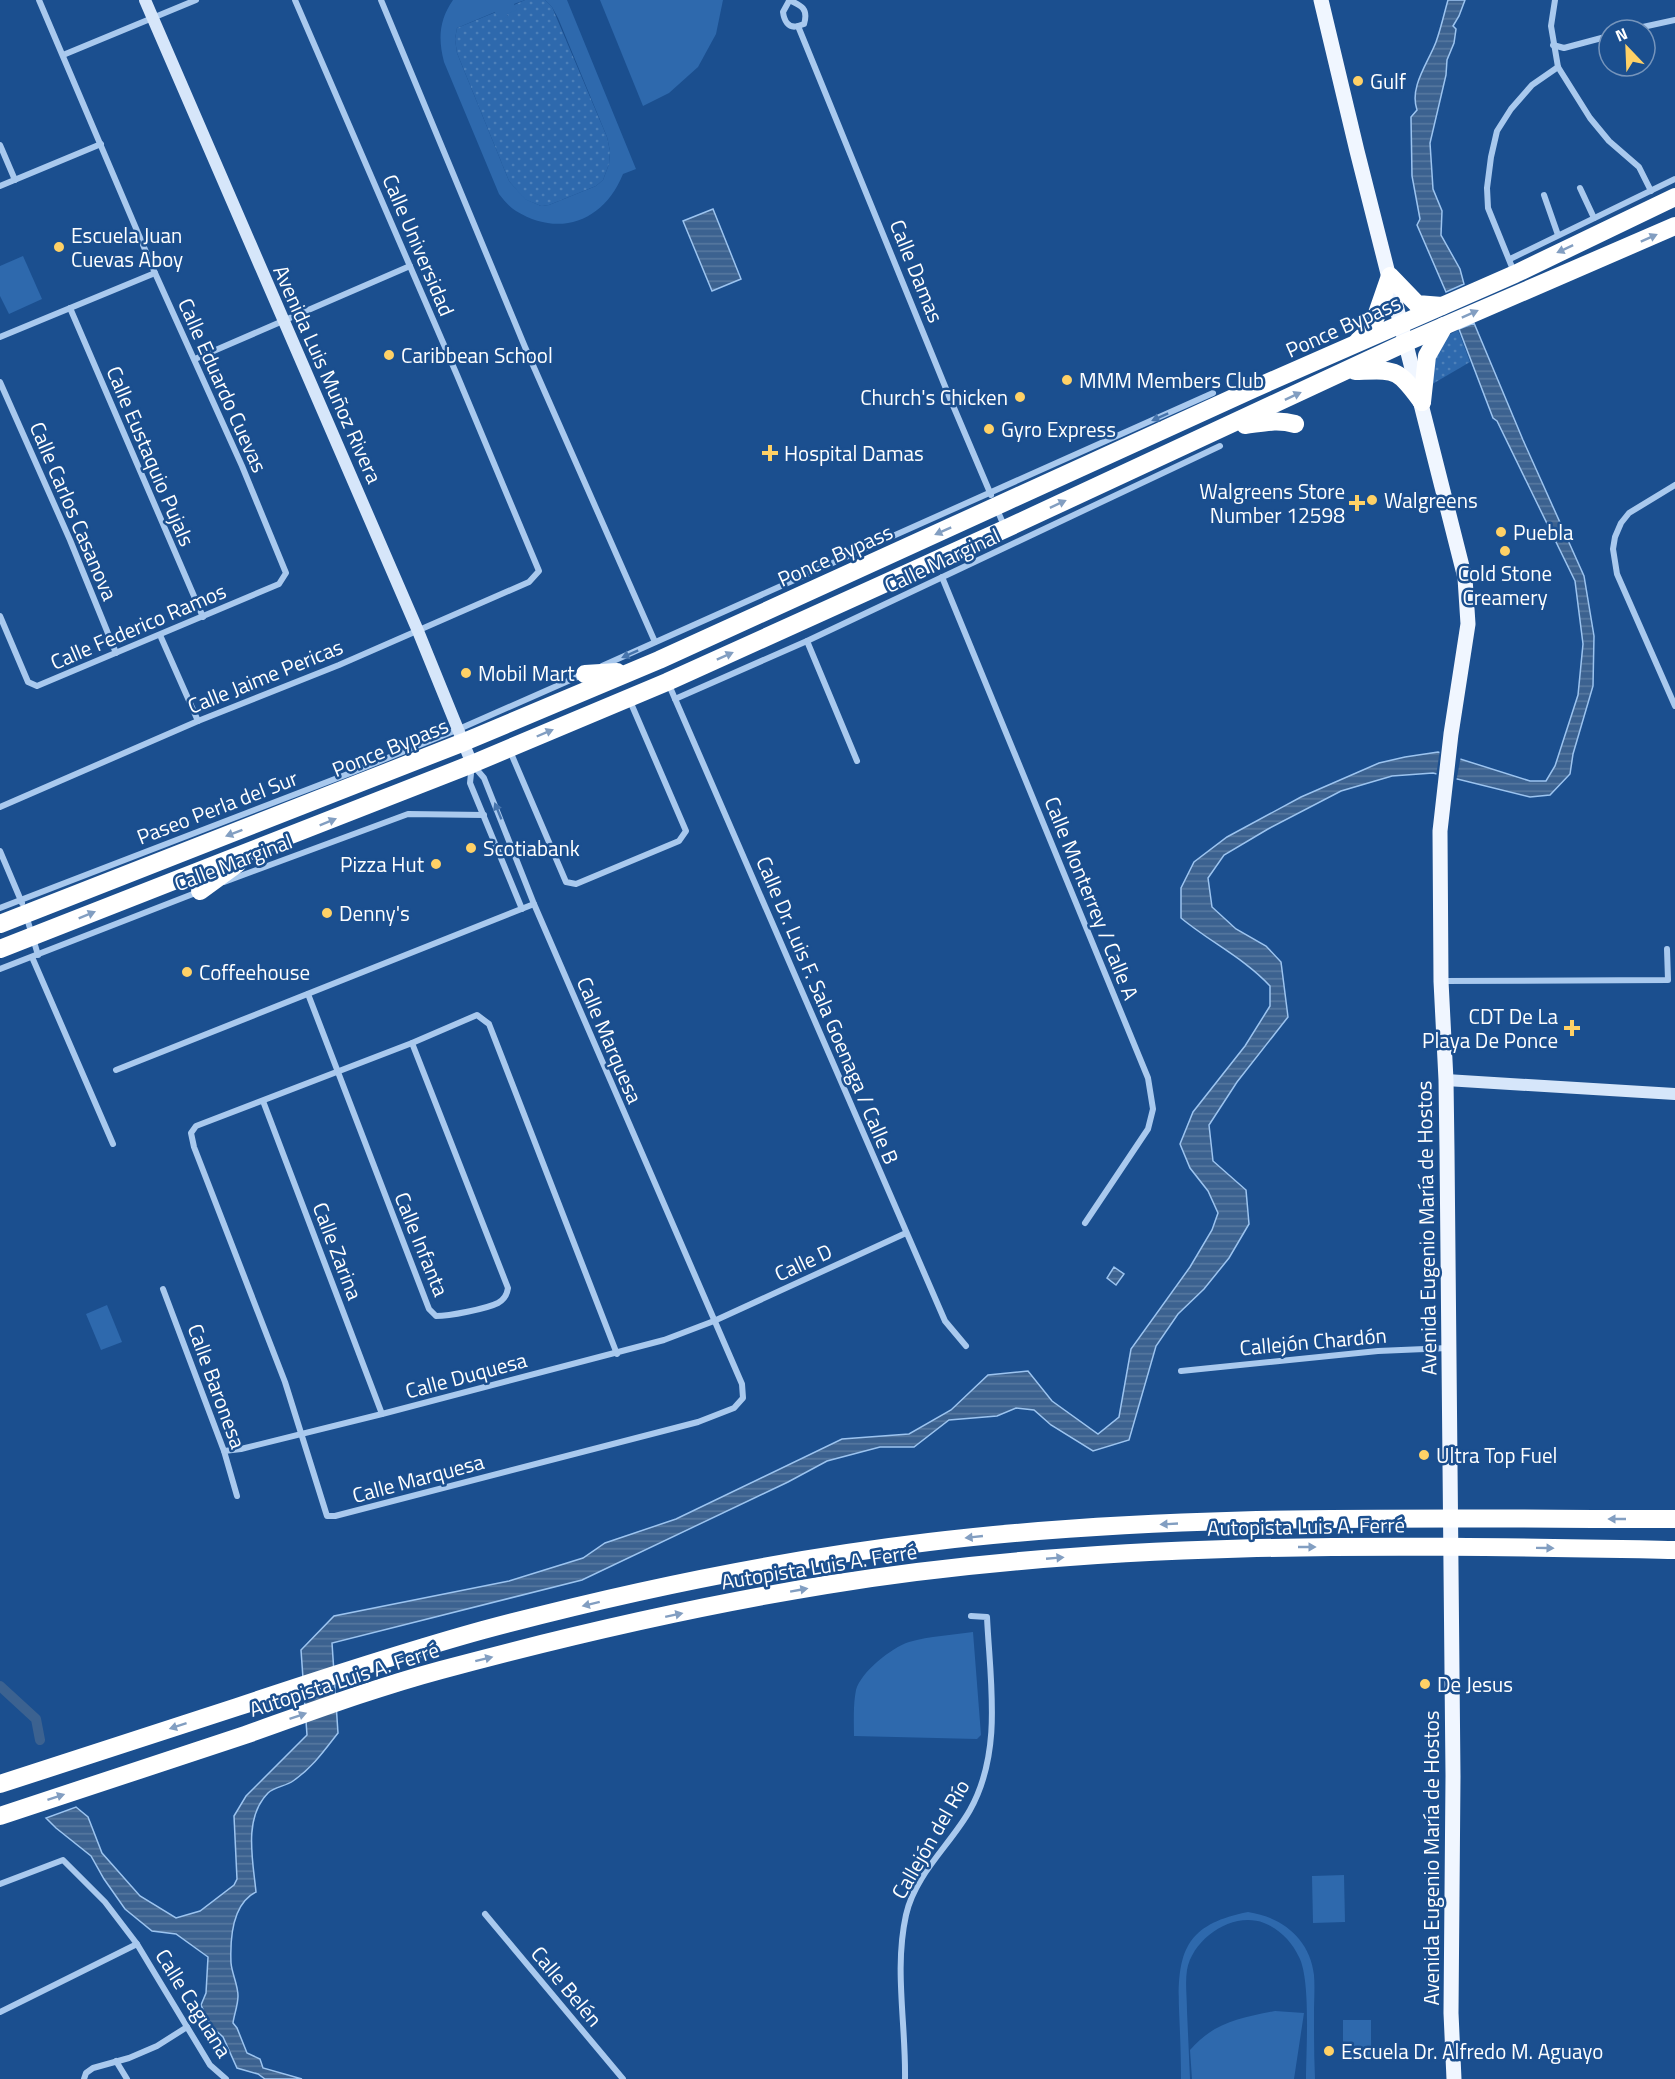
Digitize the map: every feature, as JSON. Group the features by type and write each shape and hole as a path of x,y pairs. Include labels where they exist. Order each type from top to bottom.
{"highway":[{"name":"Ponce Bypass","path":"0,949 472,764 667,682 1005,529 1220,438 1347,371 1443,306 1513,267 1675,197"},
{"name":"Ponce Bypass","path":"0,924 24,907 631,671 993,500 1354,345 1444,326 1675,226"},
{"path":"1354,345 1372,328 1390,276 1417,304 1443,306"},
{"path":"1422,402 1427,356 1444,326"},
{"path":"1347,371 1389,370 1406,379 1422,402"},
{"path":"1213,393 1253,389"},
{"path":"1220,438 1269,421 1295,424"},
{"path":"585,674 631,671"},
{"path":"200,891 226,871 270,845"},
{"name":"Autopista Luis A. Ferré","path":"0,1784 363,1665 482,1630 730,1573 912,1544 998,1534 1095,1527 1248,1520 1675,1519"},
{"name":"Autopista Luis A. Ferré","path":"0,1815 440,1670 623,1626 741,1600 830,1584 999,1562 1090,1555 1248,1548 1486,1547 1675,1550"},
{"path":"1621,1549 1646,1561 1675,1563"}],"main road":[{"name":"Avenida Eugenio María de Hostos","path":"1321,0 1465,578 1468,624 1451,734 1440,831 1441,981 1446,1080 1453,1776 1451,2013 1454,2079"}],"street":[{"name":"Calle Eduardo Cuevas","path":"39,0 286,573 279,584"},
{"name":"Avenida Luis Muñoz Rivera","path":"145,0 418,631 472,764"},
{"path":"63,55 196,0"},
{"name":"Calle Universidad","path":"295,0 458,375 538,571"},
{"path":"381,0 525,347 655,642"},
{"path":"1555,0 1551,26 1558,67 1590,118 1609,141 1639,166 1650,191"},
{"name":"Calle Damas","path":"789,1 801,5 805,10 804,24 790,26 784,21 783,12 789,1"},
{"path":"1657,24 1675,20"},
{"name":"Calle Damas","path":"798,26 1005,529"},
{"path":"1553,45 1564,48 1597,39"},
{"path":"1558,67 1532,85 1511,109 1497,131 1491,157 1487,188 1488,208 1513,267 1558,236 1675,179"},
{"path":"0,186 101,144"},
{"path":"0,145 15,180"},
{"path":"1580,188 1594,218"},
{"path":"1544,195 1558,236"},
{"path":"195,359 410,266"},
{"path":"0,337 155,273"},
{"name":"Calle Eustaquio Pujals","path":"70,308 203,617"},
{"name":"Calle Carlos Casanova","path":"0,382 70,540 116,654"},
{"path":"462,736 585,674 655,642 993,500 1213,393"},
{"name":"Calle Marginal","path":"675,699 807,641 942,577 1220,438"},
{"path":"1675,485 1629,513 1621,523 1613,549 1617,574 1675,706"},
{"name":"Calle Jaime Pericas","path":"0,807 198,721 418,631 529,582 538,571"},
{"name":"Calle Monterrey / Calle A","path":"942,577 1148,1077 1153,1109 1148,1129 1085,1223"},
{"name":"Calle Federico Ramos","path":"0,616 28,682 38,686 279,584"},
{"path":"160,635 198,721"},
{"path":"807,641 857,761"},
{"name":"Calle Dr. Luis F. Sala Goenaga / Calle B","path":"667,682 945,1322 966,1346"},
{"path":"509,748 566,882 576,884 679,841 686,831 629,698"},
{"path":"472,764 470,783 522,909"},
{"name":"Calle Marquesa","path":"472,764 484,778 534,904 742,1384 743,1398 734,1408 698,1422 335,1516 327,1515 285,1382 194,1147 191,1133 196,1126 477,1015 489,1024 617,1354"},
{"name":"Calle Marginal","path":"0,969 397,817 408,814 484,815"},
{"path":"0,851 24,907 33,936 35,956 112,1144"},
{"path":"502,862 516,857"},
{"path":"116,1070 534,904"},
{"path":"0,908 24,907"},
{"path":"1441,981 1668,980 1667,949"},
{"name":"Calle Infanta","path":"308,994 429,1309 436,1316 445,1316 499,1303 506,1296 508,1288 412,1042"},
{"path":"1446,1080 1675,1094"},
{"name":"Calle Zarina","path":"263,1101 382,1414"},
{"name":"Calle D","path":"714,1321 906,1233"},
{"name":"Calle Baronesa","path":"163,1289 224,1450 237,1496"},
{"name":"Calle Duquesa","path":"224,1450 241,1449 617,1354 664,1340 714,1321"},
{"name":"Callejón Chardón","path":"1181,1371 1378,1351 1449,1348"},
{"name":"Callejón del Río","path":"905,2079 900,1967 906,1913 923,1875 970,1810 985,1773 993,1733 987,1617 971,1616"},
{"name":"Calle Caguana","path":"0,1884 63,1860 105,1902 137,1944 210,2065 226,2079"},
{"name":"Calle Belén","path":"485,1914 623,2079"},
{"path":"0,2012 137,1944"},
{"path":"84,2079 86,2073 93,2068 157,2046 187,2027"},
{"path":"116,2061 127,2079"}],"shaded area":[{"path":"453,0 525,0 514,4 517,10 507,14 508,17 499,20 495,12 457,28 455,39 457,53 509,181 525,199 541,206 596,186 603,180 609,164 610,151 607,137 558,18 545,0 567,0 636,169 623,174 615,190 592,213 564,224 549,223 532,219 516,211 499,194 444,62 441,45 442,22"},
{"path":"525,0 545,0 552,7 607,137 610,151 609,164 603,180 596,186 541,206 524,199 509,181 457,53 455,39 457,28 496,12 508,16 507,14 514,5"},
{"path":"600,0 723,0 716,34 698,67 669,93 643,106"},
{"path":"1448,0 1465,0 1453,26 1456,29 1454,43 1447,60 1446,75 1430,143 1433,189 1442,211 1441,235 1460,269 1464,284 1446,292 1417,225 1420,219 1412,176 1411,117 1417,110 1415,93 1417,84 1436,42"},
{"path":"713,209 741,279 712,291 683,221"},
{"path":"23,256 42,299 9,314 0,296 0,266"},
{"path":"1474,323 1584,576 1594,636 1593,686 1573,754 1570,774 1550,795 1530,797 1433,773 1392,776 1341,791 1268,829 1224,855 1208,878 1212,907 1236,929 1266,946 1281,962 1288,1017 1237,1082 1209,1125 1213,1161 1246,1190 1249,1224 1229,1258 1204,1289 1178,1314 1156,1346 1129,1440 1093,1451 1051,1425 1034,1410 1016,1408 997,1416 949,1420 914,1447 880,1447 827,1461 788,1482 582,1580 332,1643 338,1733 306,1771 290,1783 268,1793 260,1803 252,1827 256,1892 248,1898 237,1913 231,1943 231,1963 238,1996 233,2023 247,2053 260,2059 263,2068 302,2079 265,2079 258,2074 237,2068 223,2037 210,2025 201,2005 206,1993 208,1957 176,1934 152,1931 125,1909 91,1856 46,1818 76,1807 88,1817 102,1853 140,1896 176,1918 200,1911 234,1885 237,1879 234,1816 246,1796 307,1735 301,1650 334,1616 509,1581 583,1558 605,1543 676,1519 842,1439 909,1434 951,1410 988,1375 1028,1371 1052,1401 1098,1434 1119,1417 1131,1349 1190,1267 1212,1230 1218,1213 1208,1191 1190,1168 1180,1144 1193,1112 1245,1046 1270,1006 1270,986 1260,976 1181,918 1181,888 1194,862 1227,837 1301,797 1379,763 1438,752 1530,781 1546,781 1555,766 1578,695 1583,644 1575,581 1497,421 1493,418 1459,329"},
{"path":"1458,330 1470,362 1429,386 1430,372 1445,337"},
{"path":"1114,1267 1124,1274 1116,1285 1107,1278"},
{"path":"107,1305 122,1342 101,1350 86,1314"},
{"path":"973,1632 981,1735 977,1739 854,1736 856,1690 870,1668 909,1642"},
{"path":"1344,1875 1345,1922 1313,1923 1312,1876"},
{"path":"1248,1912 1283,1925 1292,1932 1307,1951 1314,1975 1315,2079 1306,2079 1306,1998 1303,1968 1299,1957 1293,1946 1280,1932 1264,1923 1252,1920 1228,1924 1216,1930 1197,1947 1191,1958 1186,1985 1190,2079 1181,2079 1179,1988 1184,1956 1190,1943 1199,1932 1227,1917"},
{"path":"1275,2011 1304,2013 1294,2079 1192,2079 1190,2050 1199,2041 1218,2027"},
{"path":"1343,2020 1371,2020 1371,2058 1343,2059"}],"pier":[{"path":"1440,749 1461,756 1456,782 1436,777"}],"waterway":[{"path":"0,1686 36,1719 40,1740"}],"place":[{"name":"Gulf","path":"1358,81"},
{"name":"Escuela Juan Cuevas Aboy","path":"59,247"},
{"name":"Caribbean School","path":"389,355"},
{"name":"MMM Members Club","path":"1067,380"},
{"name":"Church's Chicken","path":"1020,397"},
{"name":"Gyro Express","path":"989,429"},
{"name":"Hospital Damas","path":"770,453"},
{"name":"Walgreens","path":"1372,500"},
{"name":"Walgreens Store Number 12598","path":"1357,503"},
{"name":"Puebla","path":"1501,532"},
{"name":"Cold Stone Creamery","path":"1505,551"},
{"name":"Mobil Mart","path":"466,673"},
{"name":"Scotiabank","path":"471,848"},
{"name":"Pizza Hut","path":"436,864"},
{"name":"Denny's","path":"327,913"},
{"name":"Coffeehouse","path":"187,972"},
{"name":"CDT De La Playa De Ponce","path":"1572,1028"},
{"name":"Ultra Top Fuel","path":"1424,1455"},
{"name":"De Jesus","path":"1425,1684"},
{"name":"Escuela Dr. Alfredo M. Aguayo","path":"1329,2051"}]}
